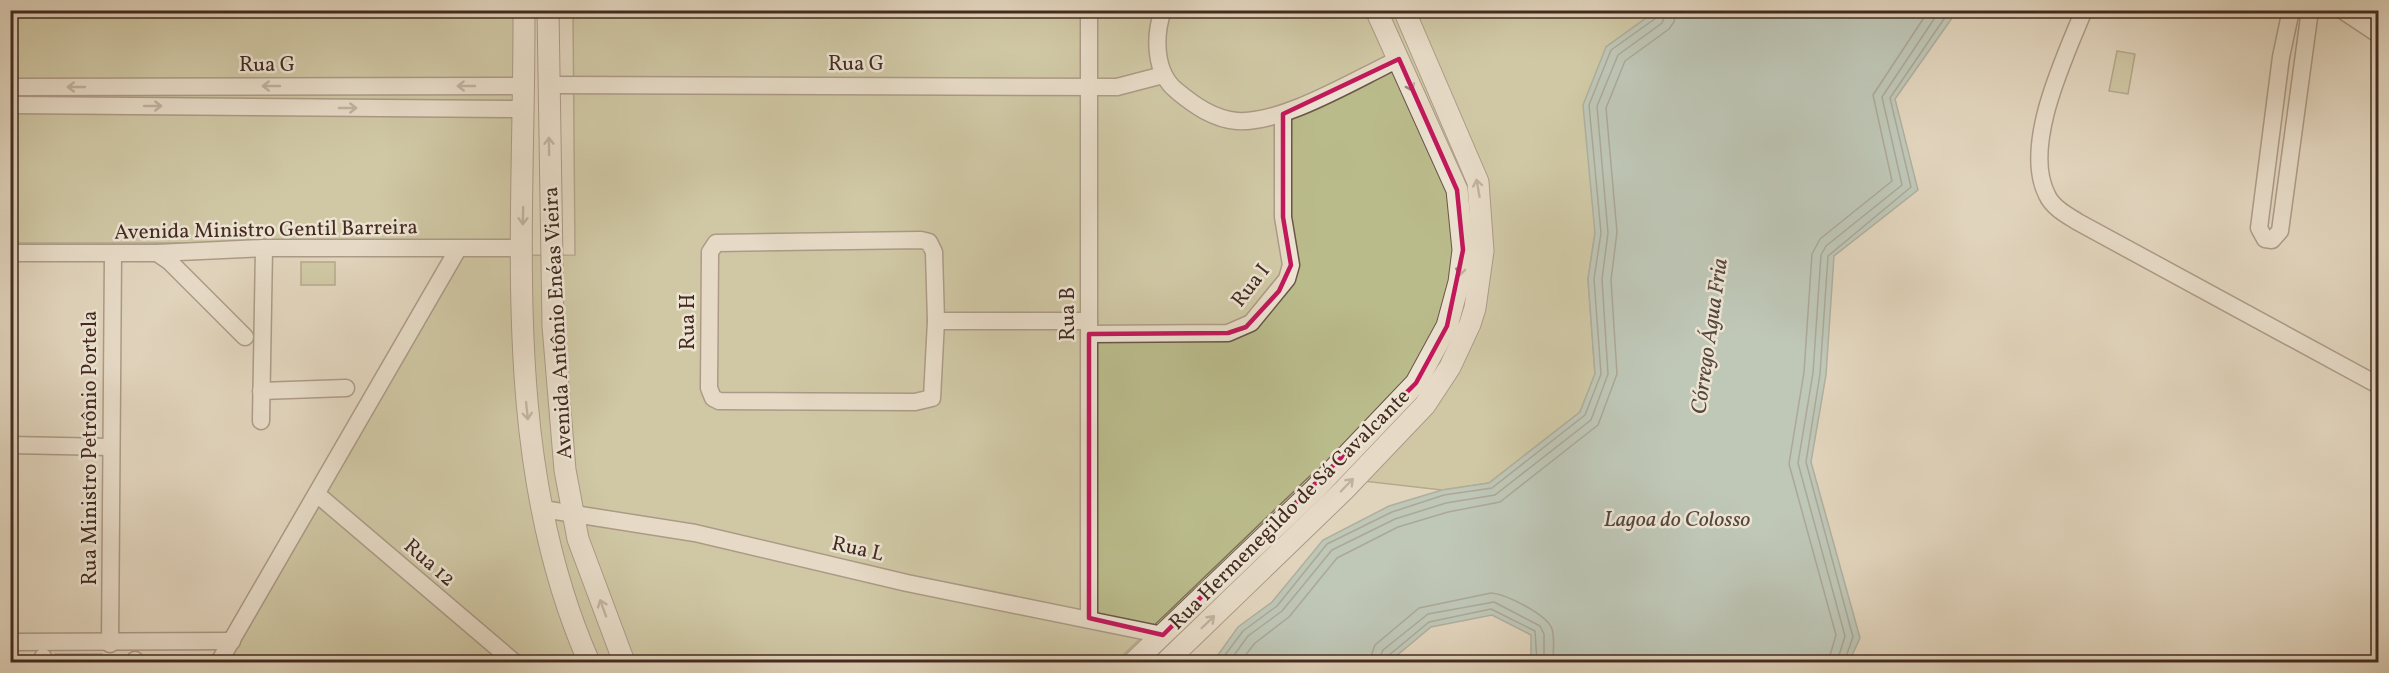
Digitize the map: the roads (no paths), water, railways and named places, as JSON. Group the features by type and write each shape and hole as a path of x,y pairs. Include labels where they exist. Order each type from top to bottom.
{"street":[{"name":"Avenida Antônio Enéas Vieira","path":"524,10 523,367 536,473 543,509 559,575 589,663"},
{"name":"Avenida Antônio Enéas Vieira","path":"548,10 553,326 558,408 572,513 578,539 624,663"},
{"name":"Rua B","path":"1089,10 1089,618"},
{"path":"1163,10 1158,48 1163,75 1171,87 1192,104 1213,115 1238,121 1254,121 1283,114 1399,59"},
{"name":"Rua Hermenegildo de Sá Cavalcante","path":"1134,663 1315,489 1416,383 1447,326 1463,250 1457,190 1376,10"},
{"name":"Rua Hermenegildo de Sá Cavalcante","path":"1166,663 1344,489 1425,405 1450,367 1470,324 1475,308 1483,251 1478,182 1404,10"},
{"path":"2084,10 2039,140 2046,194 2054,206 2078,222 2379,384"},
{"path":"2291,10 2281,57 2259,228 2261,235 2272,240 2280,231 2310,10"},
{"path":"2342,10 2379,34"},
{"name":"Rua G","path":"548,85 1125,87 1163,75"},
{"name":"Rua G","path":"10,87 525,86"},
{"name":"Rua G","path":"10,105 524,109"},
{"name":"Rua I","path":"1089,327 1228,333 1251,323 1287,279 1291,265 1283,217 1283,114"},
{"name":"Rua H","path":"721,242 929,242 934,252 936,321 933,394 927,401 719,401 713,398 709,388 710,252 721,242"},
{"path":"261,421 264,248"},
{"name":"Avenida Ministro Gentil Barreira","path":"10,253 113,254 264,248 523,248"},
{"path":"219,663 458,249"},
{"path":"157,253 170,262 245,337"},
{"name":"Rua Ministro Petrônio Portela","path":"110,644 113,254"},
{"path":"936,321 1089,327"},
{"path":"261,391 346,388"},
{"path":"10,445 111,447"},
{"name":"Rua 12","path":"318,495 514,663"},
{"name":"Rua L","path":"543,509 696,533 907,582 1163,635"},
{"path":"10,642 110,644 232,641"}],"water":[{"name":"Lagoa do Colosso","path":"1656,11 1957,11 1895,99 1918,190 1834,256 1826,375 1811,462 1860,638 1849,662 1531,662 1531,635 1492,615 1431,627 1389,662 1197,662 1218,655 1238,627 1272,602 1323,540 1389,506 1442,490 1489,483 1580,412 1595,374 1588,279 1595,233 1583,105 1606,47"}],"water label":[{"name":"Córrego Água Fria","path":"1708,336"}]}
